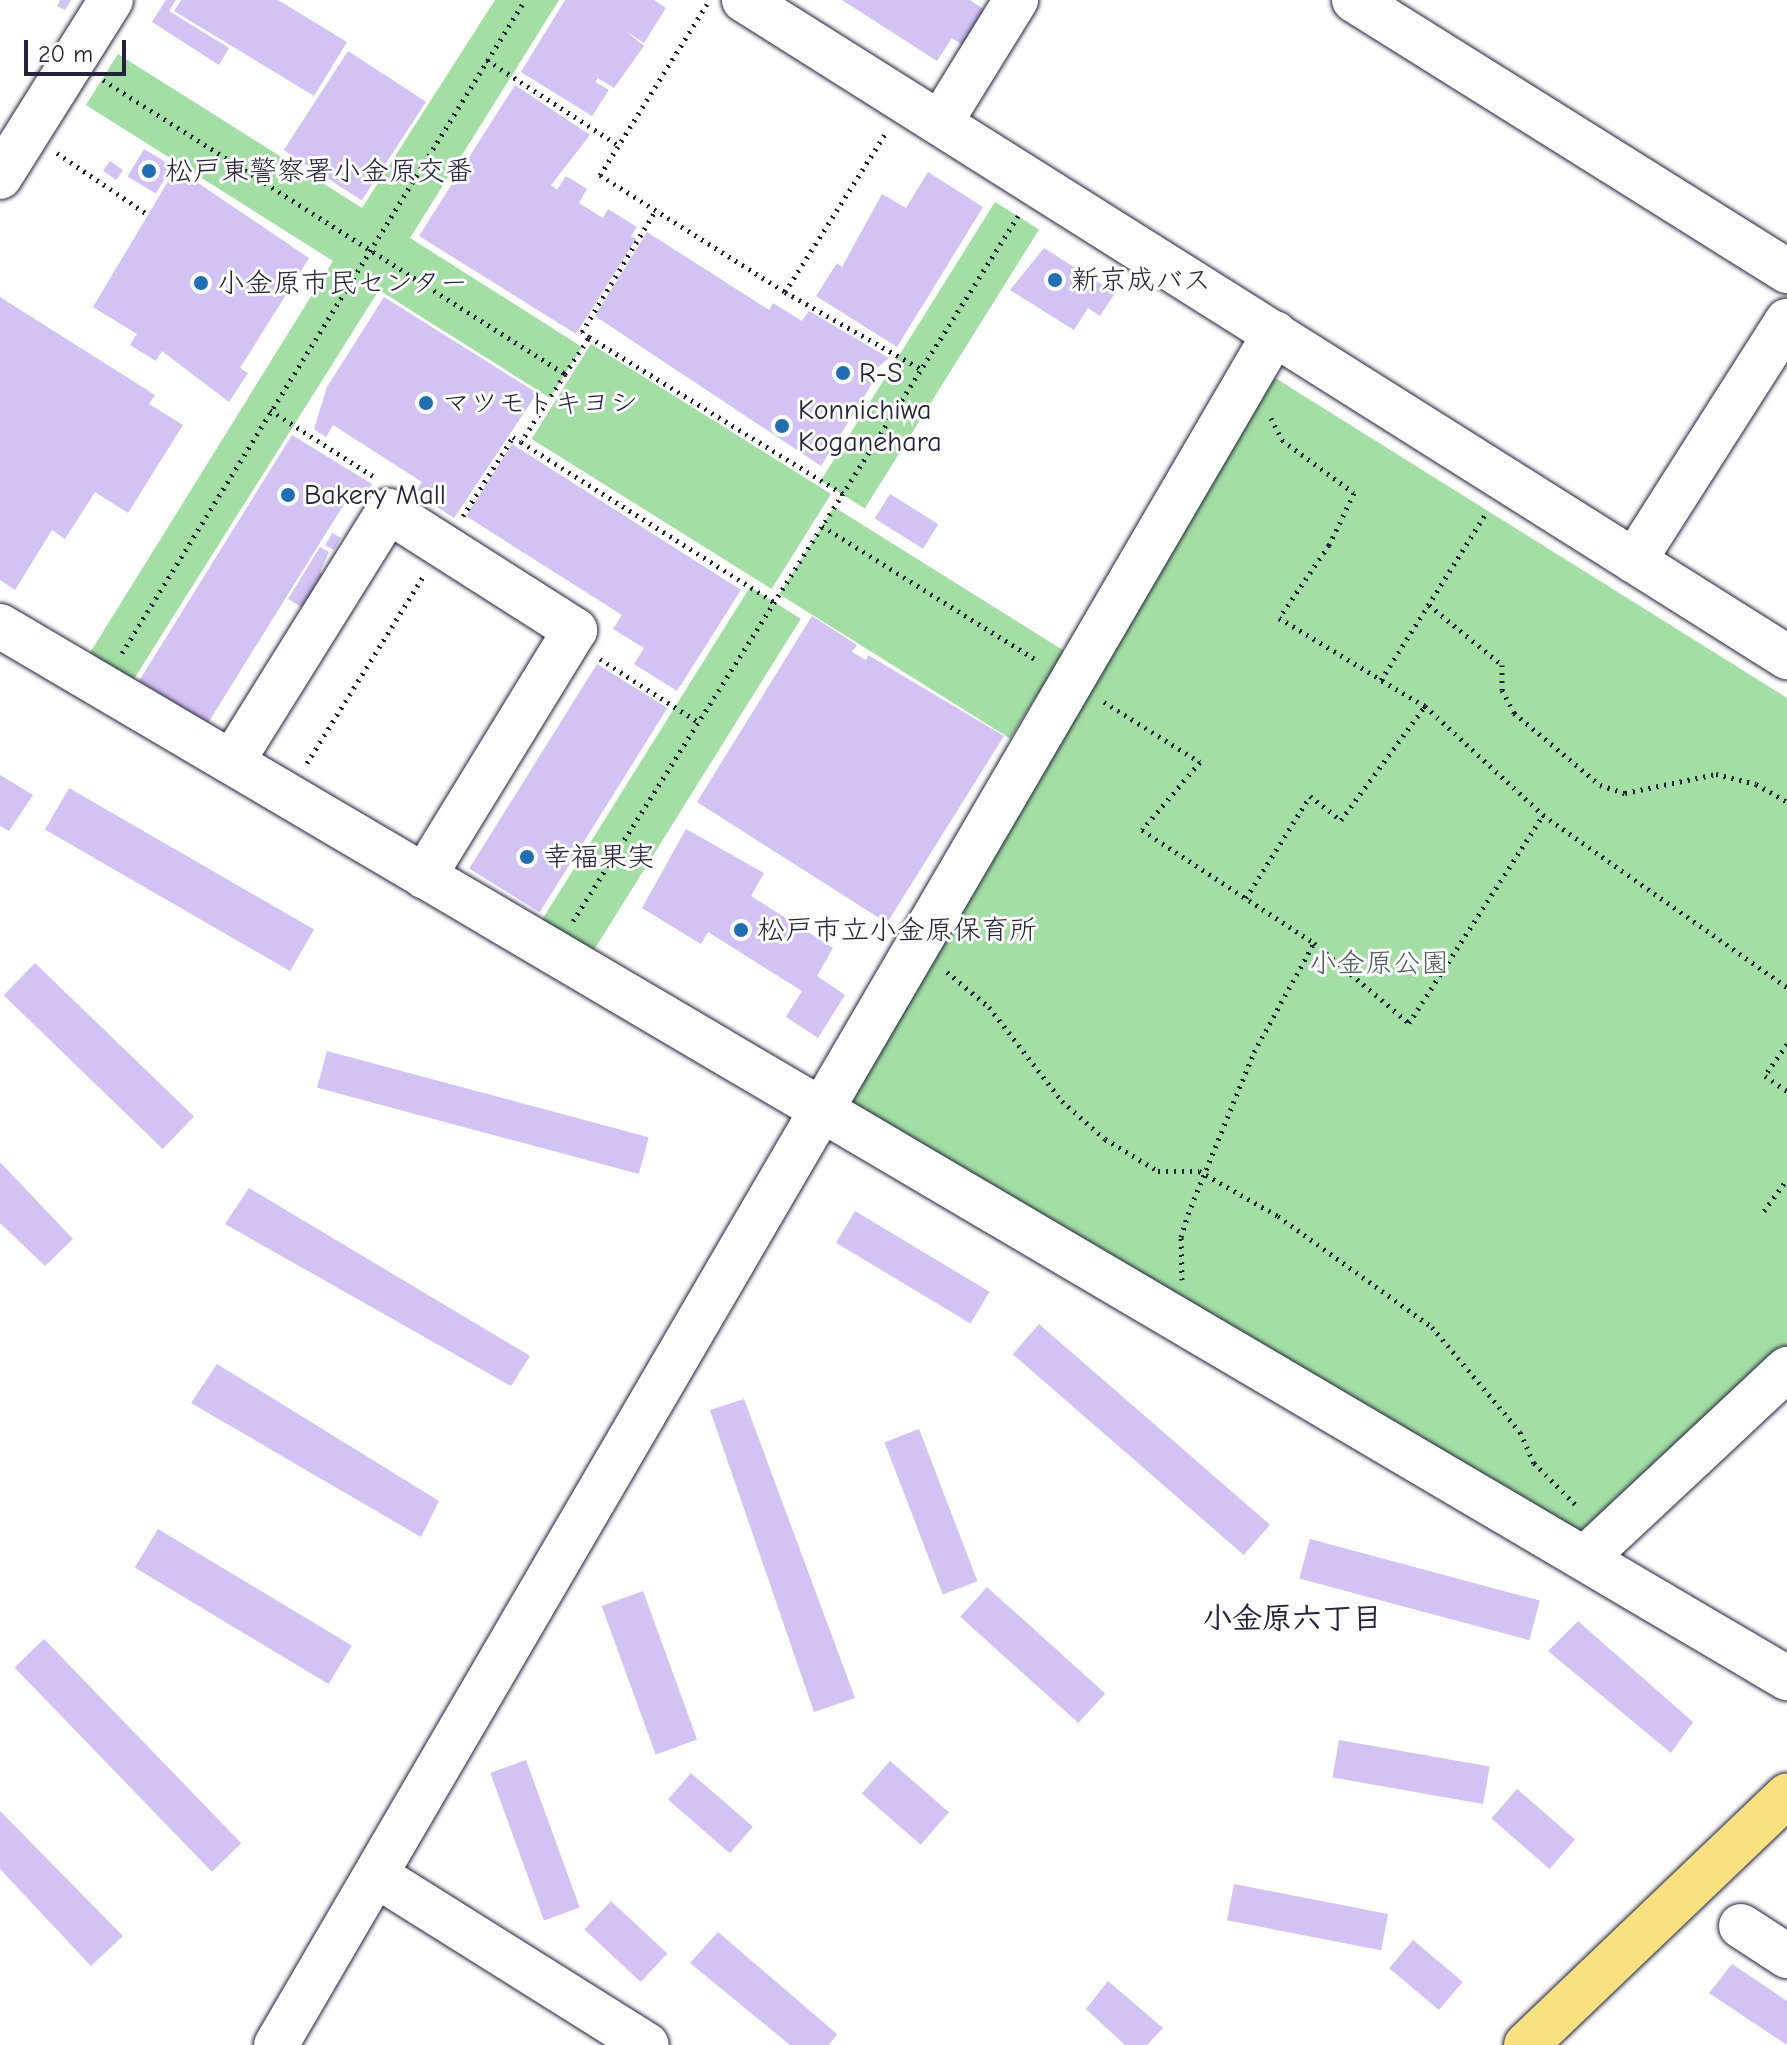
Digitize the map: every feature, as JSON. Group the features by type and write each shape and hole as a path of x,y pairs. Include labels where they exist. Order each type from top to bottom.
{"main road":[{"path":"1526,2045 1787,1796"}],"street":[{"path":"0,177 111,0"},
{"path":"744,0 1787,657"},
{"path":"923,113 1016,0"},
{"path":"1354,0 1787,271"},
{"path":"1634,561 1787,321"},
{"path":"276,2045 379,1877 505,1646 1275,333"},
{"path":"232,762 388,511 575,630 424,876"},
{"path":"0,626 1171,1315 1596,1548 1787,1678"},
{"path":"1596,1548 1787,1369"},
{"path":"379,1877 647,2045"},
{"path":"1741,1926 1787,1956"}],"path":[{"path":"102,685 368,249 525,0"},
{"path":"710,0 600,175 785,292 921,369"},
{"path":"487,60 618,145"},
{"path":"102,79 565,374"},
{"path":"785,292 923,113"},
{"path":"56,153 147,214"},
{"path":"656,210 582,332 843,494"},
{"path":"553,952 1018,216"},
{"path":"521,442 589,337"},
{"path":"1264,405 1282,440 1354,493 1329,545 1279,618 1425,706 1543,815 1787,987"},
{"path":"455,529 513,437 774,602"},
{"path":"1385,682 1381,680 1488,511"},
{"path":"822,526 1200,762 1142,830 1314,943 1409,1023 1543,815"},
{"path":"1428,605 1502,665 1502,690 1514,713 1600,785 1625,793 1716,774 1756,784 1787,802"},
{"path":"569,639 698,722"},
{"path":"1246,898 1310,796 1341,820 1425,706"},
{"path":"1171,1315 1183,1276 1181,1237 1254,1052 1314,943"},
{"path":"913,952 942,968 989,1007 1062,1101 1105,1139 1158,1171 1199,1171 1319,1243 1432,1327 1520,1432 1534,1463 1596,1548"},
{"path":"1787,1044 1765,1076 1787,1091"},
{"path":"1764,1211 1787,1179"}],"green space":[{"path":"495,0 559,0 410,238 582,347 550,398 379,290 132,682 88,656 333,261 86,105 118,54 362,208"},
{"path":"995,202 1039,230 865,509 821,481"},
{"path":"591,344 831,494 772,589 532,439"},
{"name":"小金原公園","path":"1256,366 1787,698 1787,1369 1585,1558 820,1110"},
{"path":"834,507 1065,651 1010,738 779,594"},
{"path":"750,587 801,619 591,955 540,924"}],"building":[{"path":"60,0 71,0 65,10 57,6"},
{"path":"166,0 176,0 169,11 229,48 219,65 152,22"},
{"path":"181,0 278,0 347,42 314,96 174,11"},
{"path":"565,0 654,0 666,8 644,43 626,31 644,46 614,88 598,78 595,82 609,90 592,116 521,72"},
{"path":"842,0 970,0 986,11 964,46 952,38 937,61"},
{"path":"348,51 426,102 362,201 284,150"},
{"path":"515,85 590,135 551,185 557,190 566,176 587,189 579,203 603,218 608,209 637,227 631,236 636,239 576,334 419,236"},
{"path":"144,149 172,166 156,193 128,176"},
{"path":"110,161 123,170 116,180 103,171"},
{"name":"小金原市民センター","path":"176,168 309,258 240,368 248,373 229,402 162,351 156,361 130,345 137,334 93,307"},
{"path":"928,172 983,207 897,347 816,296 837,263 842,267 882,194 906,208"},
{"path":"647,232 769,310 773,303 802,321 809,311 889,358 873,371 878,374 821,466 595,316"},
{"name":"新京成バス","path":"1044,248 1115,293 1100,316 1088,308 1074,330 1010,290"},
{"path":"0,297 155,395 149,404 183,425 128,513 95,492 65,539 52,530 15,590 0,580"},
{"name":"マツモトキヨシ","path":"384,297 537,393 454,518 415,493 422,482 333,425 326,437 314,429 327,387"},
{"path":"292,435 372,484 357,508 346,501 208,723 139,681"},
{"path":"512,444 741,590 677,691 634,664 644,648 613,629 622,615 466,516"},
{"path":"890,494 938,524 923,549 875,519"},
{"path":"332,533 341,538 334,550 325,545"},
{"path":"320,547 329,552 320,572 327,577 307,610 288,599"},
{"path":"812,616 857,645 852,652 866,660 868,655 1004,736 887,923 697,802"},
{"path":"597,664 667,708 540,912 469,868"},
{"path":"0,775 33,795 9,831 0,826"},
{"path":"69,788 314,930 290,971 45,830"},
{"path":"686,829 764,873 751,896 833,948 817,976 845,995 818,1038 786,1017 802,991 708,932 701,944 642,908"},
{"path":"35,963 194,1117 163,1149 4,995"},
{"path":"327,1051 649,1137 639,1174 317,1088"},
{"path":"0,1162 73,1239 45,1266 0,1223"},
{"path":"249,1188 530,1356 511,1386 225,1224"},
{"path":"855,1211 990,1292 971,1324 836,1243"},
{"path":"1039,1324 1270,1525 1244,1555 1013,1354"},
{"path":"217,1364 439,1501 421,1537 191,1403"},
{"path":"744,1399 855,1698 814,1712 710,1410"},
{"path":"919,1429 977,1581 943,1594 884,1442"},
{"path":"158,1529 352,1645 329,1684 135,1568"},
{"path":"1310,1539 1540,1601 1529,1640 1299,1579"},
{"path":"987,1587 1105,1693 1078,1723 960,1617"},
{"path":"643,1591 697,1739 656,1755 602,1606"},
{"path":"1578,1621 1693,1722 1671,1753 1548,1651"},
{"path":"44,1639 241,1843 212,1872 15,1667"},
{"path":"1339,1740 1490,1767 1483,1804 1332,1777"},
{"path":"526,1760 580,1908 544,1921 490,1773"},
{"path":"890,1761 949,1812 921,1845 862,1793"},
{"path":"691,1773 753,1827 730,1853 668,1799"},
{"path":"1517,1789 1575,1840 1550,1869 1491,1818"},
{"path":"0,1811 123,1936 91,1966 0,1869"},
{"path":"1234,1884 1388,1914 1381,1950 1227,1920"},
{"path":"611,1901 667,1954 641,1982 584,1930"},
{"path":"718,1932 837,2034 829,2045 790,2045 690,1963"},
{"path":"1413,1940 1463,1982 1439,2010 1389,1968"},
{"path":"1732,1964 1787,2001 1787,2045 1709,1993"},
{"path":"1108,1981 1163,2028 1147,2045 1125,2045 1086,2009"}],"place":[{"name":"松戸東警察署小金原交番","path":"149,171"},
{"name":"新京成バス","path":"1055,280"},
{"name":"小金原市民センター","path":"201,283"},
{"name":"R-S","path":"843,373"},
{"name":"マツモトキヨシ","path":"426,403"},
{"name":"Konnichiwa Koganehara","path":"782,426"},
{"name":"Bakery Mall","path":"288,495"},
{"name":"幸福果実","path":"527,857"},
{"name":"松戸市立小金原保育所","path":"741,930"}],"district":[{"name":"小金原六丁目","path":"1292,1619"}]}
